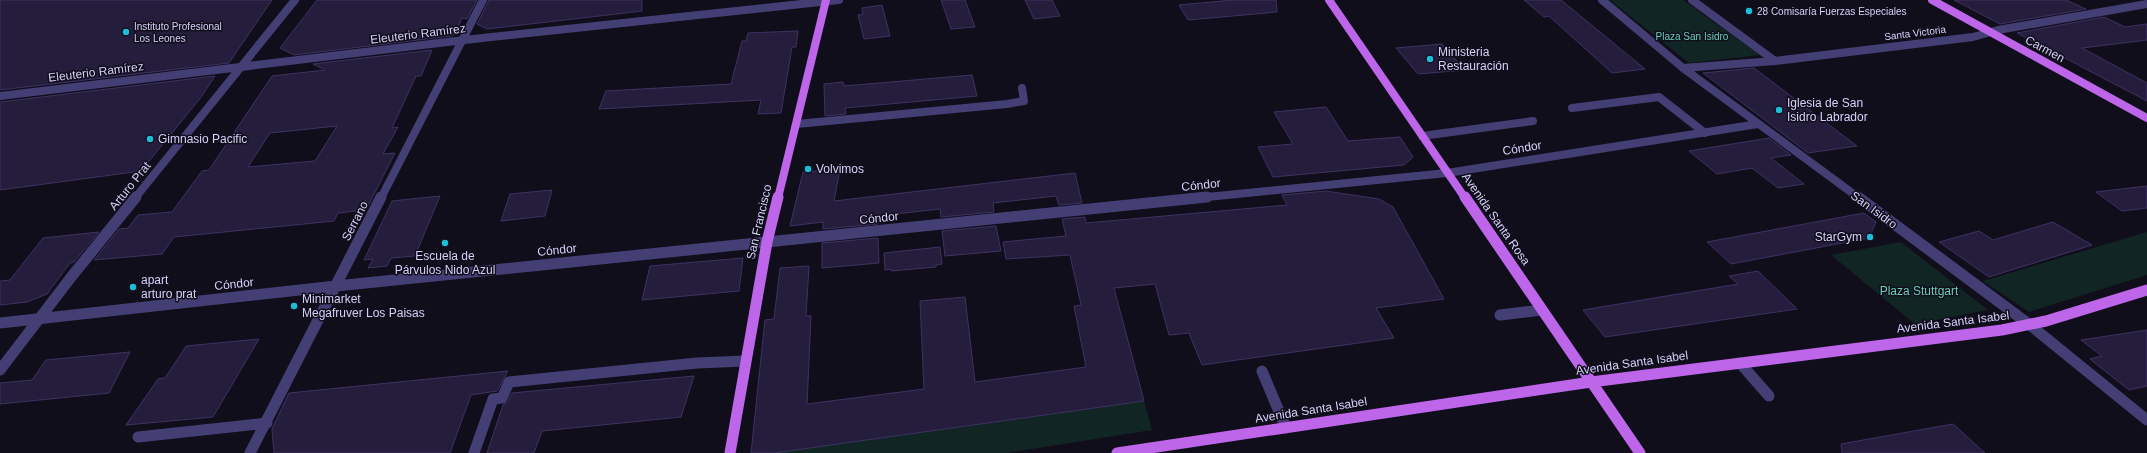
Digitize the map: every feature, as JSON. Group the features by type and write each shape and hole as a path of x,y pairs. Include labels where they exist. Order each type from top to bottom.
{"main road":[{"name":"Avenida Santa Rosa","path":"1329,0 1640,453"},
{"name":"Carmen","path":"1932,0 1988,33 2147,118"},
{"name":"San Francisco","path":"730,453 767,242 826,1"},
{"name":"Avenida Santa Isabel","path":"1117,453 1591,382 2030,325 2147,290"}],"street":[{"name":"Arturo Prat","path":"0,370 38,318 245,66 295,0"},
{"name":"Serrano","path":"250,453 267,423 336,286 464,40 483,0"},
{"name":"Eleuterio Ramírez","path":"0,96 464,40 839,0"},
{"name":"San Isidro","path":"1602,0 1683,68 2030,325 2147,420"},
{"path":"1692,0 1775,60"},
{"name":"Santa Victoria","path":"1683,68 1775,60 1973,37 2147,4"},
{"path":"797,124 1007,104 1024,101 1022,88"},
{"path":"1572,108 1659,97 1705,133"},
{"path":"1422,136 1533,121"},
{"name":"Cóndor","path":"0,323 336,286 1447,173 1758,124"},
{"path":"1500,315 1542,310"},
{"path":"474,453 493,399 502,398 509,382 697,363 745,361"},
{"path":"1740,363 1770,396"},
{"path":"1262,371 1286,428"},
{"path":"138,437 267,423"}],"green space":[{"name":"Plaza San Isidro","path":"1610,0 1683,0 1760,55 1689,63"},
{"path":"2147,232 2147,275 2029,312 1983,281"},
{"name":"Plaza Stuttgart","path":"1901,242 1988,310 1915,324 1831,255"},
{"path":"1144,401 1152,430 1007,453 774,453"}],"building":[{"name":"Instituto Profesional Los Leones","path":"0,0 272,0 229,63 0,90"},
{"path":"317,0 477,0 467,19 462,18 455,34 451,36 294,55 280,48"},
{"path":"489,0 642,0 642,11 487,29 477,24"},
{"path":"941,0 965,0 975,27 951,29"},
{"path":"1025,0 1052,0 1060,16 1034,19"},
{"path":"1233,0 1276,0 1277,12 1188,20 1179,5"},
{"path":"1524,0 1561,0 1645,69 1612,73 1549,16 1544,17"},
{"path":"1954,0 2066,0 2086,9 2000,24"},
{"path":"882,5 890,36 864,39 858,15 863,14 862,8"},
{"path":"2104,17 2125,27 2147,24 2147,40 2082,48 2147,83 2147,101 2017,33"},
{"path":"798,31 796,47 792,47 781,113 758,114 761,100 599,109 606,91 731,84 742,41 746,41 748,33"},
{"name":"Ministeria Restauración","path":"1442,44 1465,70 1418,74 1396,48"},
{"path":"432,50 421,76 416,76 392,128 398,127 383,154 395,153 366,210 338,213 334,221 174,237 162,254 94,260 119,229 128,228 138,215 172,212 202,171 209,170 272,76 325,70 313,64","holes":["337,126 315,161 248,167 270,133"]},
{"name":"Iglesia de San Isidro Labrador","path":"1754,68 1857,146 1808,153 1703,73"},
{"path":"972,75 977,96 845,108 846,114 825,116 824,84 843,82 844,86"},
{"path":"215,76 202,96 141,171 0,190 0,102"},
{"path":"1326,107 1348,141 1400,137 1413,157 1404,165 1273,177 1258,147 1293,144 1274,112"},
{"path":"1769,138 1791,155 1771,158 1804,184 1778,188 1752,168 1717,174 1689,151"},
{"path":"840,169 834,201 1075,173 1082,203 1059,205 1056,196 993,203 994,212 941,217 940,209 877,216 878,224 823,229 823,222 790,226 803,172"},
{"path":"2147,186 2147,208 2122,211 2096,192"},
{"path":"552,190 545,216 501,221 510,194"},
{"path":"1326,191 1379,199 1393,207 1444,299 1376,308 1394,338 1202,365 1189,333 1169,335 1155,284 1114,288 1144,401 774,453 751,453 765,320 774,319 780,268 809,266 806,316 811,316 807,404 924,389 920,301 965,297 975,382 1086,367 1074,306 1081,305 1070,255 1006,259 1003,242 1066,236 1062,219 1085,217 1086,223 1287,205 1282,195"},
{"path":"440,196 415,256 391,258 387,266 368,268 373,259 364,260 392,201"},
{"path":"1864,213 1876,222 1869,238 1731,264 1707,242"},
{"path":"2053,222 2092,245 1989,277 1939,242 1979,231 1993,240"},
{"path":"996,226 1001,251 945,256 942,231"},
{"path":"99,232 74,262 70,263 47,294 27,302 0,305 0,281 10,280 43,238"},
{"path":"878,238 879,263 822,268 822,243"},
{"path":"940,247 942,264 936,265 936,267 891,271 891,269 885,270 884,253"},
{"path":"743,258 739,291 642,300 650,266"},
{"path":"1758,271 1797,309 1605,337 1583,310 1738,284 1729,276"},
{"path":"2147,330 2147,386 2129,390 2090,359 2102,356 2081,340"},
{"path":"259,339 213,417 126,425 158,379 165,378 186,346"},
{"path":"130,352 109,393 0,404 0,383 32,380 46,360"},
{"path":"508,371 497,391 471,395 450,453 274,453 272,429 289,393"},
{"path":"694,376 681,417 542,431 534,453 487,453 503,405 508,401 512,393"},
{"path":"1953,424 1985,453 1842,453 1841,444"}],"place":[{"name":"28 Comisaría Fuerzas Especiales","path":"1749,11"},
{"name":"Instituto Profesional Los Leones","path":"126,32"},
{"name":"Ministeria Restauración","path":"1430,59"},
{"name":"Iglesia de San Isidro Labrador","path":"1779,110"},
{"name":"Gimnasio Pacific","path":"150,139"},
{"name":"Volvimos","path":"808,169"},
{"name":"StarGym","path":"1870,237"},
{"name":"Escuela de Párvulos Nido Azul","path":"445,243"},
{"name":"apart arturo prat","path":"133,287"},
{"name":"Minimarket Megafruver Los Paisas","path":"294,306"}]}
